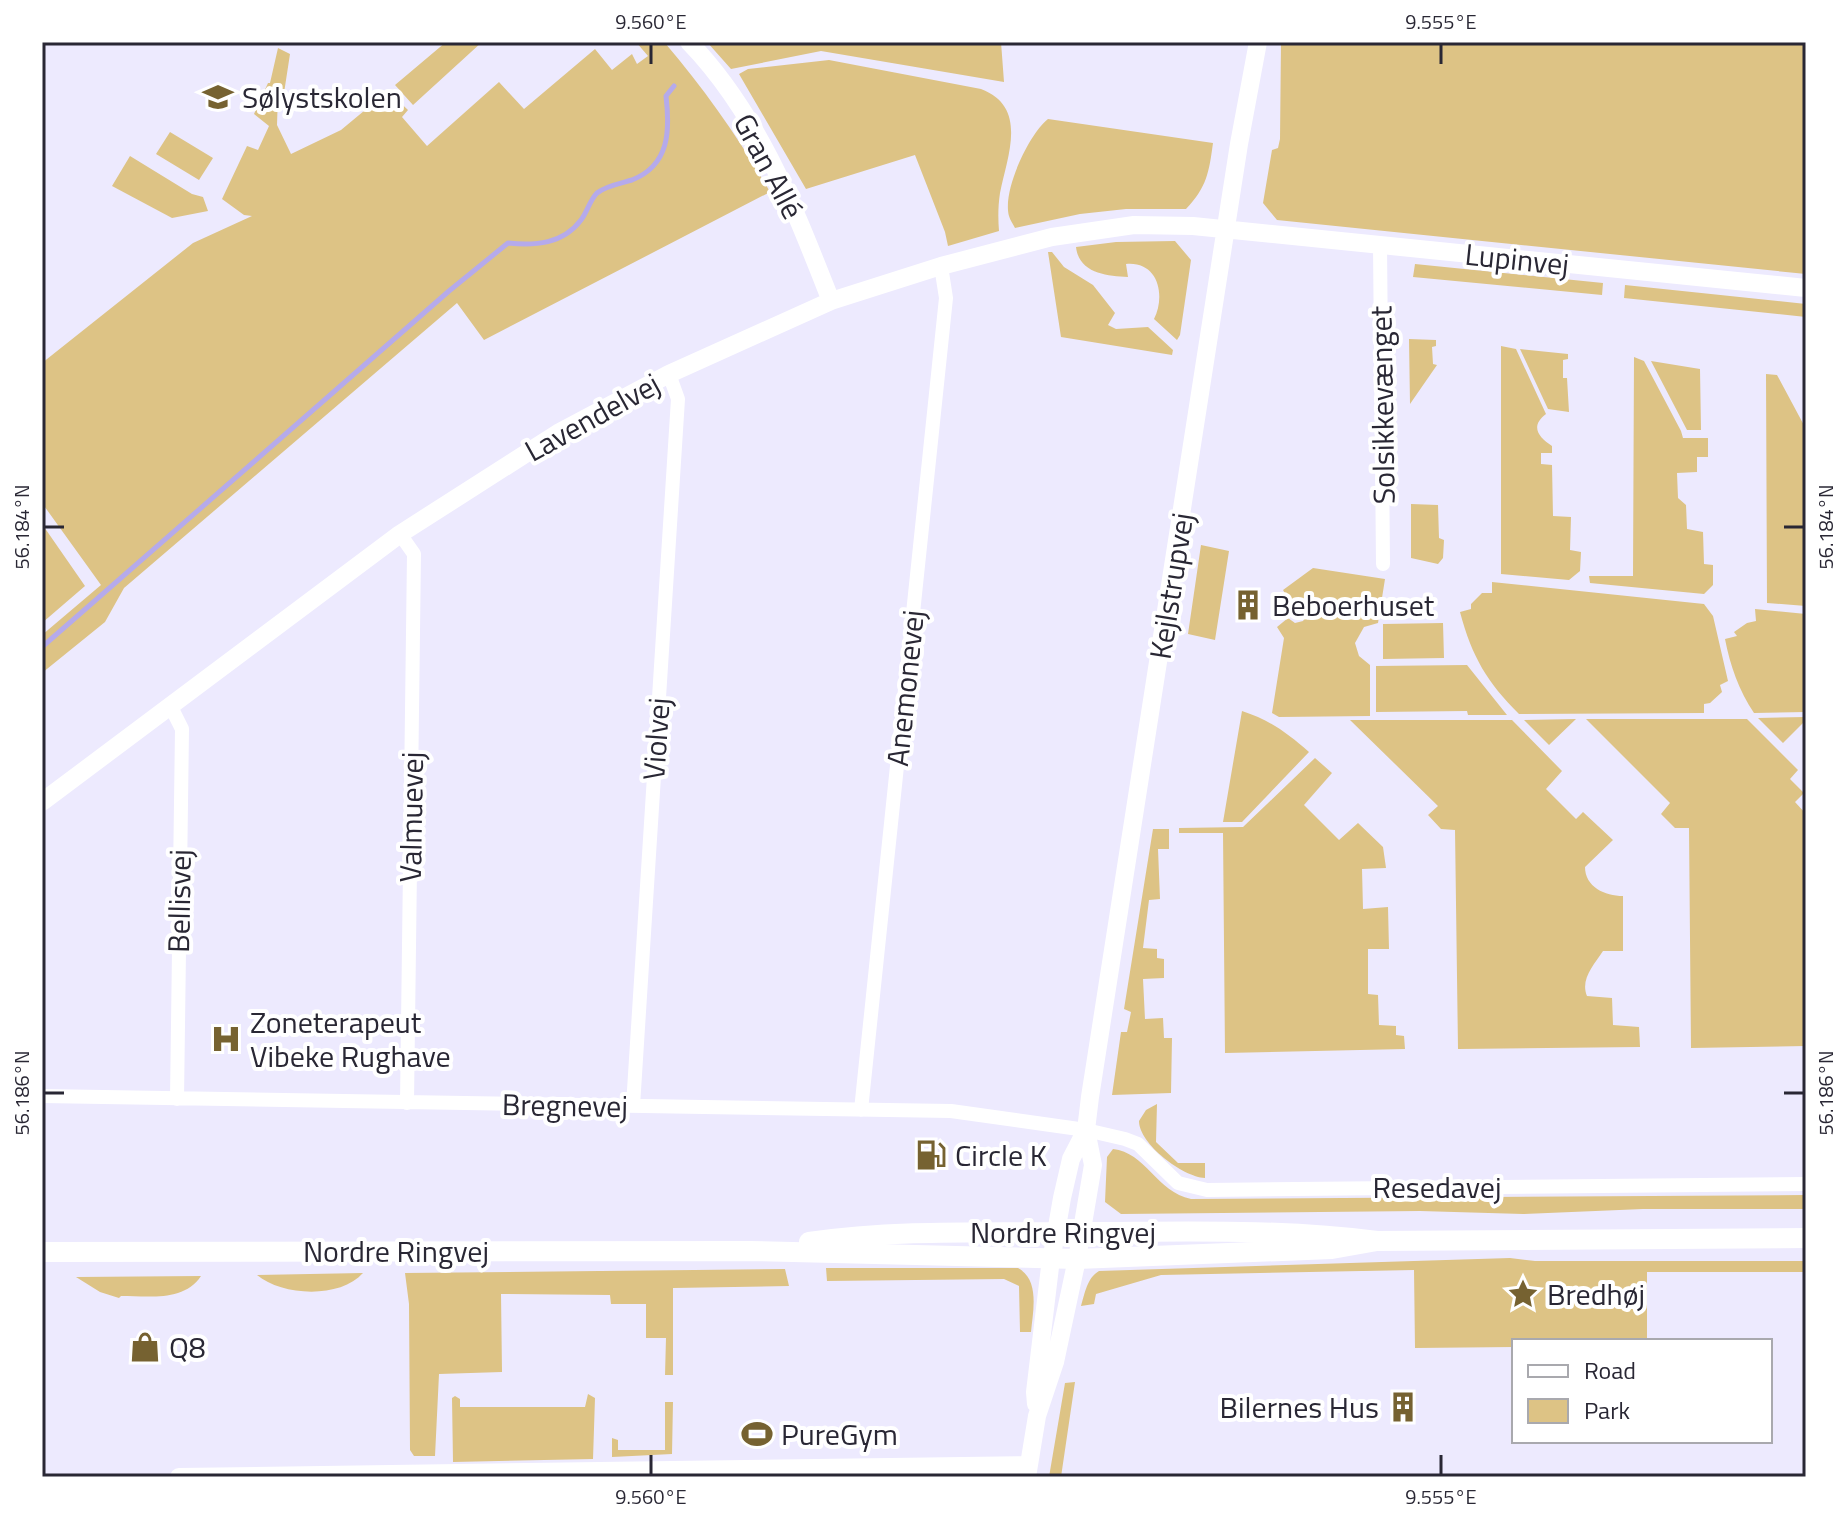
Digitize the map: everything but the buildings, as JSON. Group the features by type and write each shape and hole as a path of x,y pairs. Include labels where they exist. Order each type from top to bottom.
{"main road":[{"name":"Nordre Ringvej","path":"750,1251 819,1241 949,1232 1258,1232 1334,1235 1377,1241 1806,1238"},
{"name":"Nordre Ringvej","path":"42,1252 750,1251 1077,1259 1332,1249 1377,1241"}],"street":[{"name":"Gran Allé","path":"689,42 752,126 788,194 831,301"},
{"name":"Kejlstrupvej","path":"1037,1416 1035,1392 1055,1232 1071,1159 1086,1130 1239,144 1258,42"},
{"name":"Lavendelvej","path":"42,802 400,534 558,433 669,374 831,301 941,266 1052,237 1134,225 1193,226 1227,231"},
{"name":"Lupinvej","path":"1227,231 1806,288"},
{"name":"Solsikkevænget","path":"1380,245 1383,564"},
{"name":"Anemonevej","path":"861,1110 946,298 941,266"},
{"name":"Violvej","path":"633,1106 678,399 669,374"},
{"name":"Valmuevej","path":"400,534 414,554 407,1103"},
{"name":"Bellisvej","path":"170,705 182,729 177,1099"},
{"name":"Bregnevej","path":"42,1096 951,1111 1086,1130"},
{"name":"Kejlstrupvej","path":"1028,1471 1037,1416 1055,1362 1077,1259 1093,1165 1086,1130"},
{"name":"Resedavej","path":"1086,1130 1138,1144 1178,1183 1207,1190 1806,1184"},
{"path":"179,1477 1028,1471"}],"green space":[{"path":"446,42 482,42 413,105 395,85"},
{"path":"636,42 665,43 721,115 770,192 484,340 457,303 124,588 105,622 42,673 42,635 101,585 42,503 42,363 193,243 252,216 244,215 222,199 247,146 258,150 269,126 254,114 270,83 278,48 290,54 284,93 278,94 277,125 291,154 341,130 388,91 408,110 402,117 427,146 499,82 524,109 595,49 612,70 632,54 637,64 648,56"},
{"path":"707,42 1001,42 1004,82 821,51 731,69"},
{"path":"1281,42 1806,42 1806,274 1277,220 1263,203 1272,150 1278,148 1280,139"},
{"path":"829,60 981,89 996,97 1010,120 1011,134 999,198 999,231 948,246 915,155 806,189 739,74 748,69"},
{"path":"1048,119 1213,143 1206,179 1186,209 1126,209 1080,214 1015,228 1009,218 1008,205 1013,178 1025,150"},
{"path":"170,132 213,158 199,180 156,154"},
{"path":"130,156 192,194 203,197 208,211 172,218 112,186"},
{"path":"1175,241 1191,260 1177,340 1154,319 1158,310 1159,290 1146,268 1126,264 1128,277 1111,276 1088,268 1078,256 1076,247 1116,242"},
{"path":"1048,252 1052,252 1064,267 1093,285 1115,313 1108,325 1116,329 1148,327 1173,350 1172,355 1061,337"},
{"path":"1415,264 1603,283 1602,295 1413,277"},
{"path":"1625,285 1806,304 1806,317 1624,298"},
{"path":"1409,339 1436,340 1436,346 1432,347 1433,364 1437,365 1410,404"},
{"path":"1501,346 1516,349 1546,414 1537,427 1543,439 1552,446 1552,453 1541,453 1541,464 1552,465 1553,516 1571,517 1570,550 1581,552 1580,571 1569,580 1501,574"},
{"path":"1520,349 1568,354 1568,359 1563,360 1563,378 1567,378 1569,412 1548,409"},
{"path":"1634,357 1644,361 1683,438 1708,438 1708,457 1697,457 1697,472 1677,473 1678,498 1686,505 1687,529 1703,532 1704,564 1713,565 1713,585 1704,594 1590,583 1589,576 1633,576"},
{"path":"1651,361 1700,369 1701,430 1687,430"},
{"path":"1766,374 1777,375 1806,429 1806,606 1767,603"},
{"path":"1411,504 1438,505 1439,538 1444,540 1443,558 1438,564 1411,558"},
{"path":"42,524 85,586 42,623"},
{"path":"1201,545 1229,551 1215,640 1188,634"},
{"path":"1313,568 1385,579 1378,623 1364,627 1355,643 1359,656 1370,665 1370,716 1279,717 1272,713 1284,638 1277,627 1288,618 1295,623 1303,621 1309,611 1303,601 1290,602 1283,590"},
{"path":"1492,582 1704,604 1713,616 1728,681 1720,685 1722,692 1710,703 1704,704 1704,713 1519,714 1482,668 1460,612 1471,609 1471,604 1482,593 1492,593"},
{"path":"1755,609 1806,614 1806,712 1754,713 1744,696 1732,668 1725,639 1737,636 1734,632 1756,621"},
{"path":"1443,623 1444,658 1383,659 1383,624"},
{"path":"1467,665 1507,715 1468,715 1467,711 1376,712 1376,666"},
{"path":"1242,711 1278,728 1309,752 1242,822 1223,822"},
{"path":"1806,717 1783,743 1758,718"},
{"path":"1576,719 1549,745 1524,720"},
{"path":"1586,719 1747,719 1798,770 1790,779 1804,793 1795,802 1806,814 1806,1046 1691,1048 1689,828 1675,828 1661,814 1670,803"},
{"path":"1350,720 1512,720 1562,771 1546,789 1576,819 1583,812 1613,840 1585,867 1588,880 1603,892 1623,896 1623,951 1603,951 1592,967 1585,990 1587,996 1612,998 1613,1025 1639,1027 1640,1047 1458,1049 1455,830 1441,829 1428,815 1438,806"},
{"path":"1315,758 1332,773 1304,805 1339,840 1358,823 1383,847 1386,868 1362,869 1363,909 1388,907 1389,949 1368,949 1368,994 1378,995 1379,1025 1396,1026 1396,1035 1404,1036 1405,1049 1225,1053 1223,833 1179,833 1179,828 1243,827"},
{"path":"1153,829 1169,829 1169,849 1158,849 1160,899 1149,900 1143,948 1157,949 1157,958 1164,959 1164,978 1143,979 1145,1019 1163,1018 1164,1038 1172,1038 1171,1093 1112,1095 1121,1032 1127,1032 1131,1012 1124,1009"},
{"path":"1157,1104 1156,1142 1178,1163 1205,1163 1205,1178 1174,1166 1146,1139 1139,1121 1146,1110"},
{"path":"1113,1149 1134,1157 1169,1189 1191,1199 1806,1195 1806,1209 1643,1209 1523,1214 1420,1211 1121,1214 1105,1202 1107,1157"},
{"path":"1510,1258 1535,1261 1806,1261 1806,1272 1647,1272 1647,1339 1512,1339 1512,1347 1415,1348 1414,1270 1161,1275 1096,1294 1094,1304 1081,1306 1089,1282 1099,1271"},
{"path":"826,1268 1018,1268 1030,1280 1032,1288 1034,1306 1031,1332 1020,1332 1019,1286 1004,1279 827,1281"},
{"path":"785,1269 789,1286 673,1288 673,1375 665,1375 666,1338 646,1338 646,1304 611,1304 610,1295 501,1294 502,1372 439,1374 435,1456 414,1456 410,1450 409,1304 405,1273"},
{"path":"363,1273 340,1287 311,1292 281,1287 257,1275"},
{"path":"201,1276 194,1284 175,1294 119,1298 100,1292 76,1277"},
{"path":"1075,1382 1061,1477 1049,1477 1065,1383"},
{"path":"588,1394 595,1398 593,1459 453,1462 452,1398 455,1396 460,1399 460,1407 585,1407"},
{"path":"665,1402 673,1402 672,1454 612,1457 612,1438 618,1440 618,1450 665,1450"}],"waterway":[{"path":"42,647 508,243 528,244 557,239 581,220 597,193 645,173 661,156 665,145 668,121 666,96 674,86"}],"place":[{"name":"Sølystskolen","path":"218,97"},
{"name":"Beboerhuset","path":"1248,605"},
{"name":"Zoneterapeut Vibeke Rughave","path":"226,1039"},
{"name":"Circle K","path":"931,1155"},
{"name":"Bredhøj","path":"1523,1294"},
{"name":"Q8","path":"145,1347"},
{"name":"Bilernes Hus","path":"1403,1407"},
{"name":"PureGym","path":"757,1434"}]}
